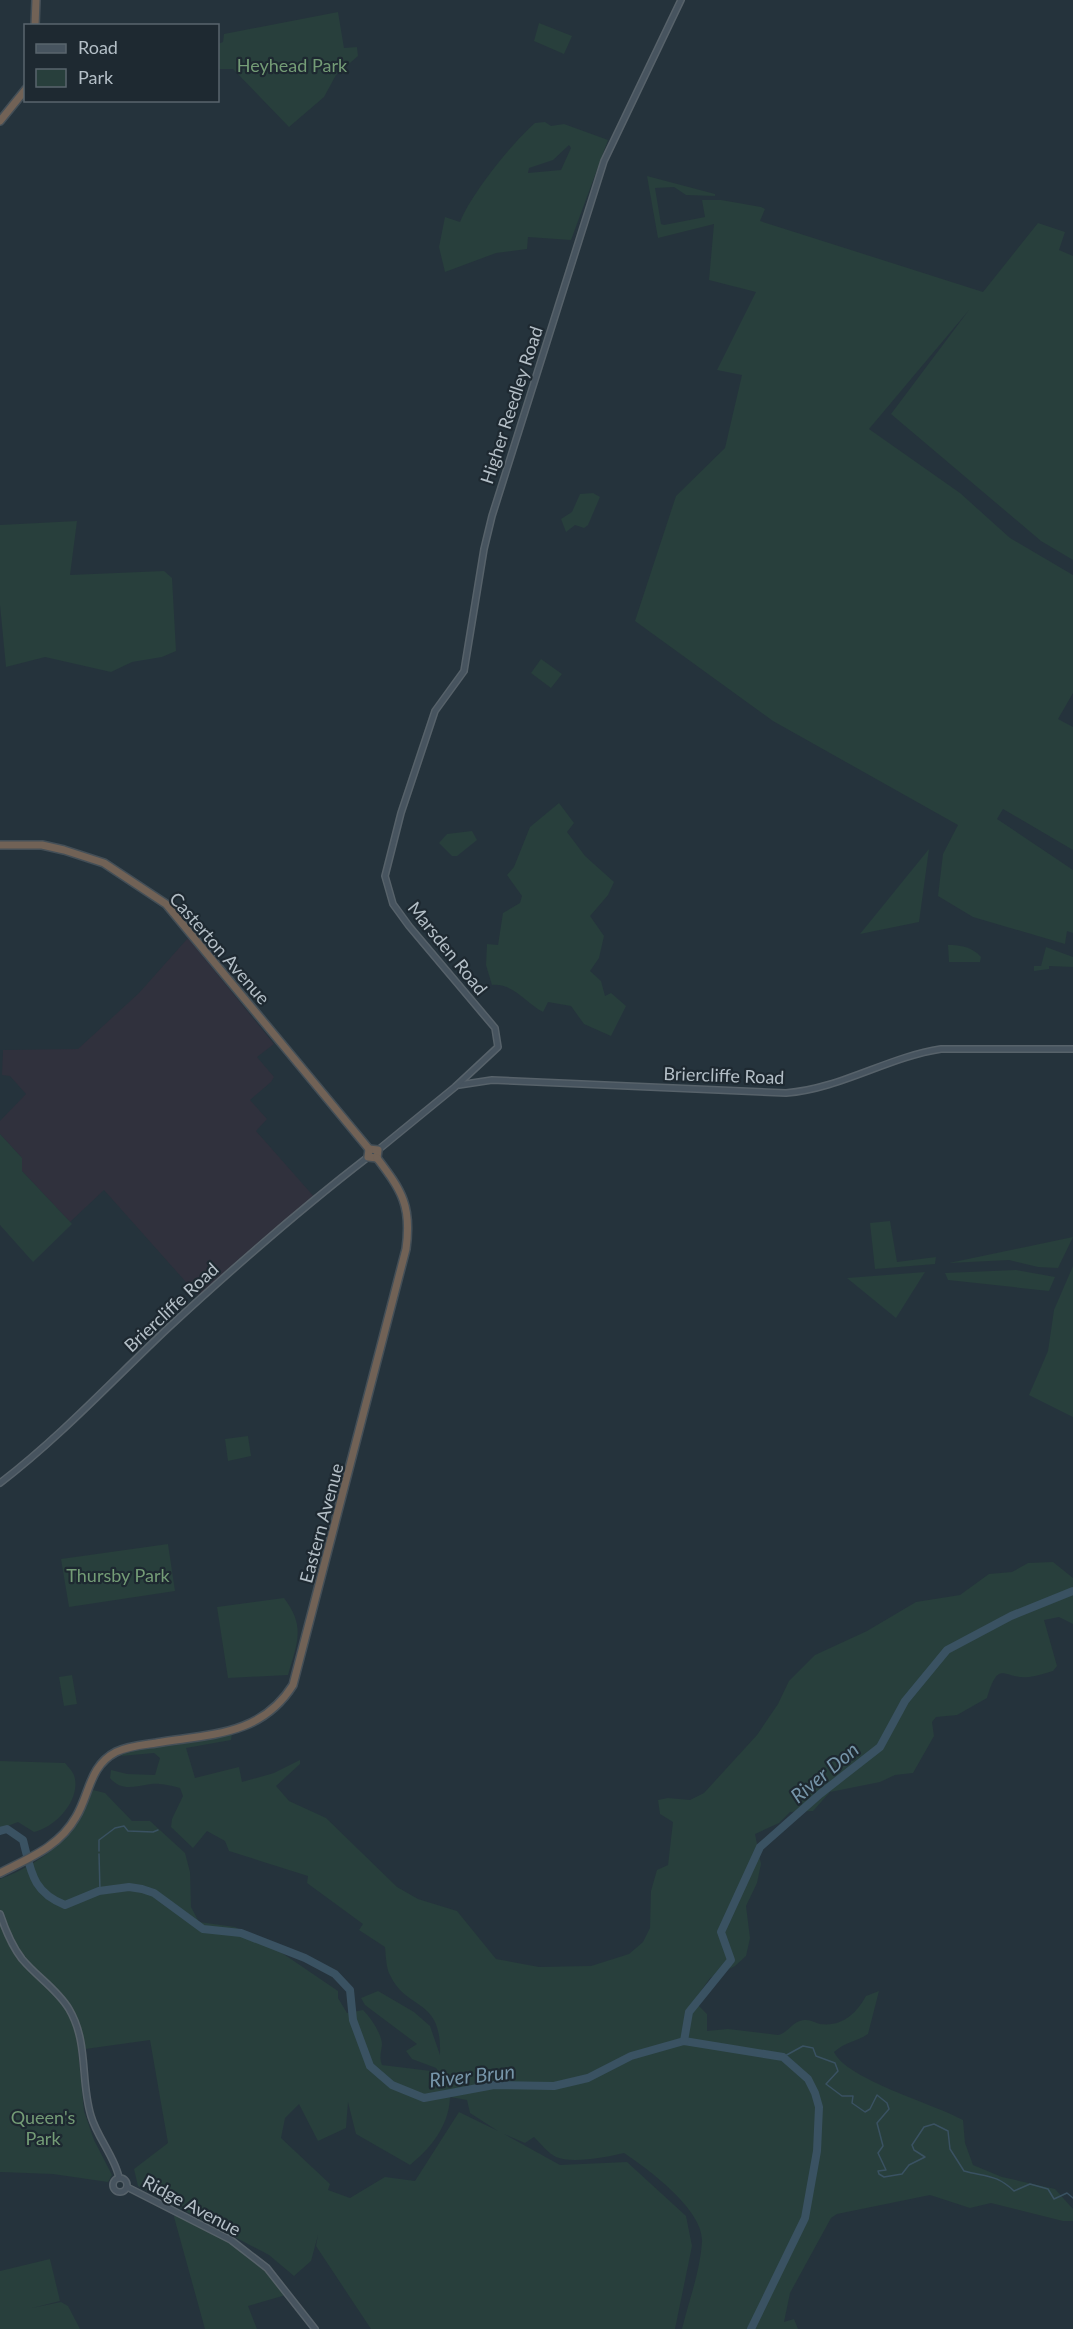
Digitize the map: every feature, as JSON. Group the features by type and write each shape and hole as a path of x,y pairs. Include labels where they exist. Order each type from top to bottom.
{"highway":[{"path":"35,24 36,0"},
{"path":"0,121 24,91"},
{"name":"Casterton Avenue","path":"0,845 53,848 104,863 166,904 368,1153"},
{"path":"378,1150 377,1158 368,1153 378,1150"},
{"name":"Eastern Avenue","path":"0,1873 35,1856 59,1840 76,1817 97,1768 111,1754 126,1748 233,1730 252,1724 270,1713 293,1685 409,1231 404,1199 377,1158"}],"street":[{"name":"Higher Reedley Road","path":"427,733 435,711 464,671 484,549 492,516 604,161 681,0"},
{"name":"Marsden Road","path":"427,733 400,813 385,876 393,904 403,919 495,1028 498,1039"},
{"name":"Briercliffe Road","path":"378,1150 496,1051 498,1039"},
{"name":"Briercliffe Road","path":"457,1085 475,1080 786,1093 827,1085 922,1052 941,1049 1073,1049"},
{"path":"473,1070 475,1080"},
{"name":"Briercliffe Road","path":"0,1483 83,1412 168,1329 246,1258 368,1153"},
{"path":"0,1914 6,1933 22,1959 52,1987 69,2009 83,2049 85,2090 91,2116 101,2142 116,2166 119,2178 125,2181 127,2187 122,2192 114,2190 114,2182 119,2178"},
{"name":"Ridge Avenue","path":"127,2187 231,2240 278,2281 315,2329"}],"shaded area":[{"path":"188,938 274,1044 257,1057 274,1077 250,1100 267,1119 256,1131 316,1199 201,1299 104,1190 70,1222 22,1171 22,1158 0,1134 0,1121 26,1094 10,1076 2,1075 3,1050 78,1049 139,993"}],"green space":[{"name":"Heyhead Park","path":"338,12 344,48 357,47 358,56 336,75 324,97 289,127 233,69 219,69 219,44 223,42 224,34"},
{"path":"539,23 572,36 564,54 534,41"},
{"path":"545,122 551,126 564,124 608,140 571,240 528,237 527,249 496,253 445,272 439,247 445,217 460,222 473,197 493,170 535,123","holes":["569,145 571,148 561,170 528,173 529,168 553,160"]},
{"path":"647,176 715,194 715,196 686,195 674,187 655,188 661,224 705,217 702,200 721,200 761,207 765,209 760,221 983,292 1038,223 1065,232 1059,250 1073,256 1073,560 1041,541 891,414 969,310 869,429 960,493 1010,538 1073,575 1073,693 1058,719 1073,727 1073,850 1003,809 997,819 1073,870 1073,933 1067,931 1065,944 973,917 938,896 943,854 958,825 773,721 635,621 676,496 725,448 742,375 717,370 756,292 709,280 714,224 658,238"},
{"path":"593,493 600,497 588,525 584,528 575,525 566,532 561,519 572,512 580,494"},
{"path":"77,521 70,575 164,571 172,578 176,651 162,657 132,662 111,672 45,657 6,667 0,605 0,525"},
{"path":"541,659 562,674 551,688 531,673"},
{"path":"559,803 574,823 567,832 585,856 614,882 608,895 590,916 604,936 599,958 590,971 601,981 605,996 611,993 626,1006 611,1036 584,1024 571,1006 548,1002 543,1012 513,990 492,985 486,965 487,944 498,945 503,913 520,903 522,896 507,875 514,867 530,827"},
{"path":"472,831 477,840 457,856 452,856 439,843 447,834"},
{"path":"929,849 919,922 860,934"},
{"path":"948,945 970,949 981,957 980,962 949,962"},
{"path":"1046,947 1073,957 1073,967 1049,966 1049,969 1034,971 1034,966 1041,966"},
{"path":"0,1134 22,1158 22,1171 72,1224 33,1262 0,1225"},
{"path":"890,1221 897,1262 936,1257 935,1264 875,1269 870,1223"},
{"path":"1073,1237 1058,1268 1038,1267 1009,1260 949,1263"},
{"path":"1073,1266 1073,1417 1029,1395 1048,1351 1054,1310"},
{"path":"1016,1270 1055,1277 1049,1291 948,1280 945,1273"},
{"path":"925,1272 896,1318 847,1278"},
{"path":"248,1436 251,1456 228,1461 225,1439"},
{"name":"Thursby Park","path":"168,1544 175,1591 69,1607 61,1559"},
{"name":"Queen's Park","path":"1053,1562 1073,1578 1073,1624 1059,1617 1044,1620 1057,1666 1053,1671 1029,1677 999,1674 991,1685 987,1698 957,1715 936,1717 932,1722 934,1736 913,1773 895,1775 880,1782 830,1792 813,1811 790,1812 779,1823 755,1834 761,1864 757,1883 746,1906 750,1938 746,1956 735,1966 710,1978 694,2001 707,2014 707,2031 728,2029 778,2035 801,2021 828,2024 842,2021 853,2014 866,1996 879,1991 868,2034 834,2052 842,2062 872,2081 963,2120 965,2143 973,2165 1002,2177 1055,2189 1073,2209 1073,2221 1063,2221 991,2203 970,2208 930,2195 837,2214 831,2218 790,2293 784,2322 794,2319 798,2329 682,2329 697,2275 702,2242 700,2230 685,2204 647,2169 624,2153 590,2159 563,2159 550,2153 534,2137 525,2143 504,2134 560,2165 627,2162 686,2216 692,2246 675,2329 371,2329 316,2246 318,2235 311,2261 294,2276 269,2255 138,2186 134,2169 168,2143 150,2040 78,2050 84,2111 94,2140 112,2175 108,2182 53,2174 0,2172 0,1879 32,1864 57,1845 76,1821 93,1790 105,1793 132,1821 150,1821 185,1853 190,1872 191,1907 199,1922 235,1927 282,1953 338,1991 338,1998 347,2013 363,2010 373,2022 380,2036 382,2065 439,2072 436,2068 412,2059 406,2051 417,2044 365,2005 361,1998 378,1991 414,2012 430,2026 440,2055 439,2036 430,2014 397,1987 388,1969 385,1947 359,1930 363,1924 307,1883 308,1876 229,1851 225,1841 207,1831 193,1848 171,1827 172,1819 183,1796 180,1788 155,1784 124,1787 110,1778 111,1770 127,1774 155,1775 160,1758 154,1753 121,1756 126,1751 232,1734 231,1740 186,1748 195,1778 239,1767 242,1782 274,1773 300,1760 300,1764 276,1786 289,1801 326,1818 397,1887 418,1899 457,1911 496,1959 539,1967 591,1966 629,1954 643,1942 650,1928 651,1891 657,1870 668,1865 673,1822 660,1814 658,1800 668,1798 690,1800 704,1793 757,1735 778,1704 789,1681 815,1655 867,1631 916,1602 960,1595 989,1574 1012,1572 1028,1563","holes":["450,2097 467,2100 470,2113 498,2131 459,2112 415,2181 385,2177 350,2198 328,2190 330,2184 281,2138 285,2118 299,2104 318,2141 346,2128 348,2102 356,2134 410,2165 438,2135 446,2117"]},
{"path":"284,1598 295,1618 298,1635 288,1675 228,1678 217,1607"},
{"path":"72,1675 77,1704 64,1706 59,1677"},
{"path":"0,1761 65,1763 74,1774 75,1788 64,1812 50,1825 34,1832 18,1822 0,1829"},
{"path":"177,2212 237,2247 289,2294 248,2306 257,2329 205,2329 174,2217"},
{"path":"50,2259 60,2301 32,2308 61,2302 68,2306 80,2329 0,2329 0,2271"}],"waterway":[{"name":"River Don","path":"684,2041 689,2012 731,1960 721,1932 760,1847 820,1794 880,1747 905,1701 947,1650 1011,1616 1073,1591"},
{"path":"99,1851 99,1840 115,1828 124,1826 128,1831 153,1832 158,1830"},
{"name":"River Brun","path":"0,1831 7,1829 23,1840 31,1871 39,1887 54,1900 65,1905 99,1891 129,1887 142,1889 154,1893 203,1929 241,1933 305,1958 335,1974 350,1990 353,2020 370,2066 392,2085 424,2098 494,2085 554,2086 588,2078 631,2056 684,2041 783,2057 808,2079 815,2093 819,2107 817,2151 805,2218 751,2329"},
{"path":"99,1854 100,1891"},
{"path":"783,2057 803,2046 813,2048 816,2056 835,2063 838,2071 826,2084 842,2096 853,2096 852,2103 865,2112 870,2109 877,2095 887,2103 889,2109 877,2123 883,2146 878,2153 886,2170 878,2171 884,2177 902,2174 909,2165 925,2157 914,2150 912,2145 924,2127 934,2124 948,2131 950,2149 964,2171 996,2179 1014,2191 1030,2184 1048,2189 1054,2199 1067,2193 1073,2198"}]}
